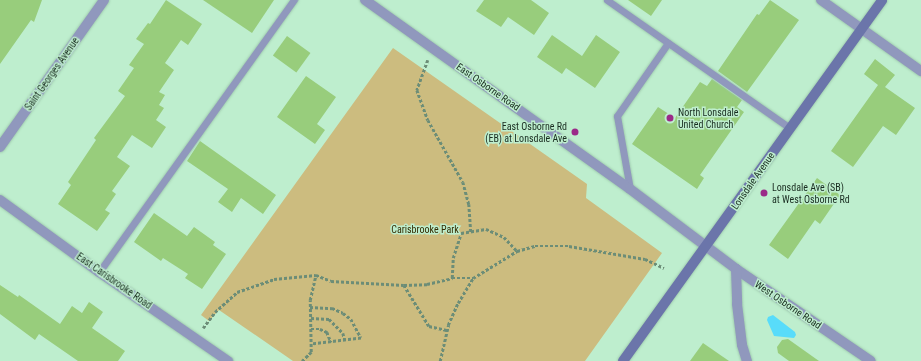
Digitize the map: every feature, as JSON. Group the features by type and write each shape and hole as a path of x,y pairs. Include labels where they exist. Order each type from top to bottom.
{"street":[{"name":"Saint Georges Avenue","path":"0,147 104,0"},
{"name":"East Osborne Road","path":"365,0 630,189 706,246"},
{"path":"821,0 921,71"},
{"name":"Lonsdale Avenue","path":"623,361 882,0"},
{"name":"East Carisbrooke Road","path":"0,200 99,272 228,361"},
{"name":"West Osborne Road","path":"706,246 736,270 871,361"},
{"path":"736,270 737,304 742,345 747,361"}],"lane":[{"path":"99,272 294,0"},
{"path":"607,0 790,128"},
{"path":"630,189 617,116 668,43"}],"path":[{"path":"433,48 418,90 428,120 463,182 468,204 471,232"},
{"path":"452,278 452,258 462,234 486,229 504,237 517,251"},
{"path":"440,361 447,330 458,304 473,278 517,251 534,246 569,246 645,259 664,268"},
{"path":"196,338 215,312 237,292 274,279 316,275 331,281 404,285 427,284 452,278 473,278"},
{"path":"302,361 311,352 310,307 311,292 316,275"},
{"path":"404,285 429,326 447,330"},
{"path":"310,307 332,308 343,313 351,319 361,338 311,344"},
{"path":"311,318 329,319 343,333 345,340"},
{"path":"311,329 320,329 327,332 331,342"}],"green space":[{"name":"Carisbrooke Park","path":"393,48 587,184 586,198 662,253 585,361 293,361 219,310 209,321 201,315"}],"water":[{"path":"773,315 795,332 796,335 794,338 774,336 767,320 768,317"}],"building":[{"path":"0,0 42,0 34,22 31,20 0,64"},
{"path":"166,0 202,24 188,45 181,40 165,63 174,70 159,92 165,95 159,105 164,108 156,120 166,127 152,148 132,135 117,157 130,166 112,191 116,194 105,210 110,213 97,231 58,204 71,185 68,182 96,140 94,138 125,96 118,91 134,68 129,65 144,44 136,39 148,23 150,24"},
{"path":"203,0 274,0 252,33"},
{"path":"484,0 531,0 549,13 534,35 508,17 501,27 476,11"},
{"path":"628,0 662,0 651,16"},
{"path":"770,0 799,20 747,92 718,71 757,14 759,15"},
{"path":"552,35 582,56 596,35 620,52 595,88 566,68 562,74 537,57"},
{"path":"287,36 310,53 296,72 273,55"},
{"path":"875,59 895,75 885,87 915,108 896,135 883,126 853,167 831,151 878,85 864,74"},
{"path":"306,76 336,97 317,124 325,130 315,144 277,117"},
{"path":"712,79 742,100 737,107 744,112 700,175 704,178 697,189 632,144 658,107 675,118 700,82 707,86"},
{"path":"200,141 276,195 263,214 241,198 232,212 218,202 228,189 187,161"},
{"path":"817,178 840,195 820,224 815,220 788,259 769,245"},
{"path":"154,213 187,236 194,227 215,242 213,245 226,254 202,289 185,278 188,274 163,258 161,261 134,242"},
{"path":"0,285 18,297 19,295 60,324 72,306 82,313 89,302 103,312 92,328 125,351 118,361 78,361 39,334 35,340 0,314"},
{"path":"788,339 819,361 789,361 778,353 777,347 782,340"},
{"path":"703,343 729,361 690,361"}],"place":[{"name":"North Lonsdale United Church","path":"670,118"},
{"name":"East Osborne Rd (EB) at Lonsdale Ave","path":"575,132"},
{"name":"Lonsdale Ave (SB) at West Osborne Rd","path":"764,193"}]}
